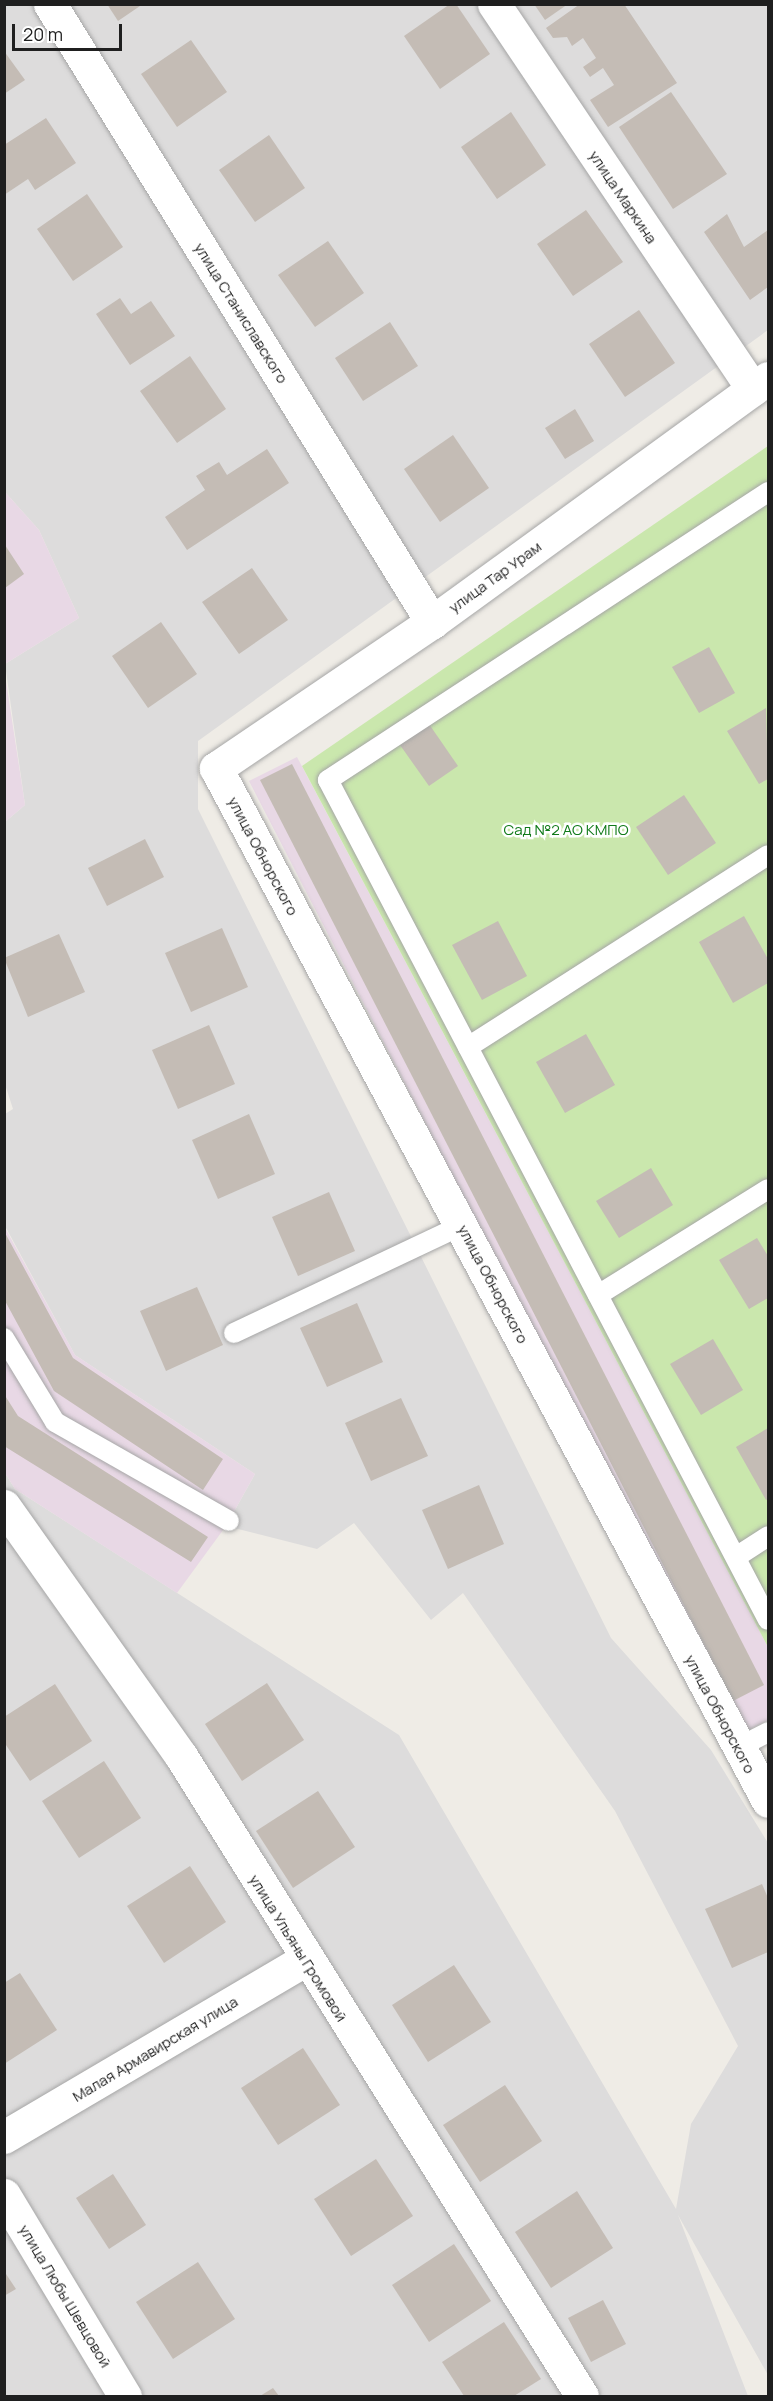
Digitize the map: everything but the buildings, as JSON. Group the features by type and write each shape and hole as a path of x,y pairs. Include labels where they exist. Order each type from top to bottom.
{"street":[{"name":"улица Станиславского","path":"50,4 432,622"},
{"name":"улица Маркина","path":"494,4 761,384"},
{"name":"улица Тар Урам","path":"216,768 432,622 761,384"},
{"name":"улица Обнорского","path":"216,768 462,1225 737,1748 768,1801"},
{"name":"улица Ульяны Громовой","path":"4,1506 181,1756 305,1960 582,2397"},
{"name":"Малая Армавирская улица","path":"4,2138 305,1960"},
{"name":"улица Любы Шевцовой","path":"4,2195 125,2397"}],"lane":[{"path":"768,492 328,780 768,1620"},
{"path":"468,1047 768,855"},
{"path":"598,1295 768,1188"},
{"path":"234,1333 462,1225"},
{"path":"4,1338 55,1422 229,1521"},
{"path":"736,1557 768,1536"},
{"path":"737,1748 768,1732"}],"shaded area":[{"path":"5,5 768,5 768,330 198,741 198,809 611,1638 711,1750 768,1843 768,2375 678,2215 748,2396 5,2396 5,1473 15,1489 399,1735 676,2209 691,2124 738,2046 615,1811 463,1593 431,1620 354,1523 317,1549 226,1526 255,1474 75,1355 5,1226 5,1114 13,1109 4,1081 5,822 25,805 5,664 79,618 39,530 5,492"},
{"path":"5,492 39,530 79,618 5,664"},
{"path":"4,668 25,805 5,822 4,822"},
{"path":"297,757 768,1647 768,1720 740,1734 249,781"},
{"path":"4,1226 75,1355 255,1474 226,1526 177,1593 15,1489 5,1473"}],"green space":[{"name":"Сад №2 АО КМПО","path":"768,446 768,1647 302,766"}]}
